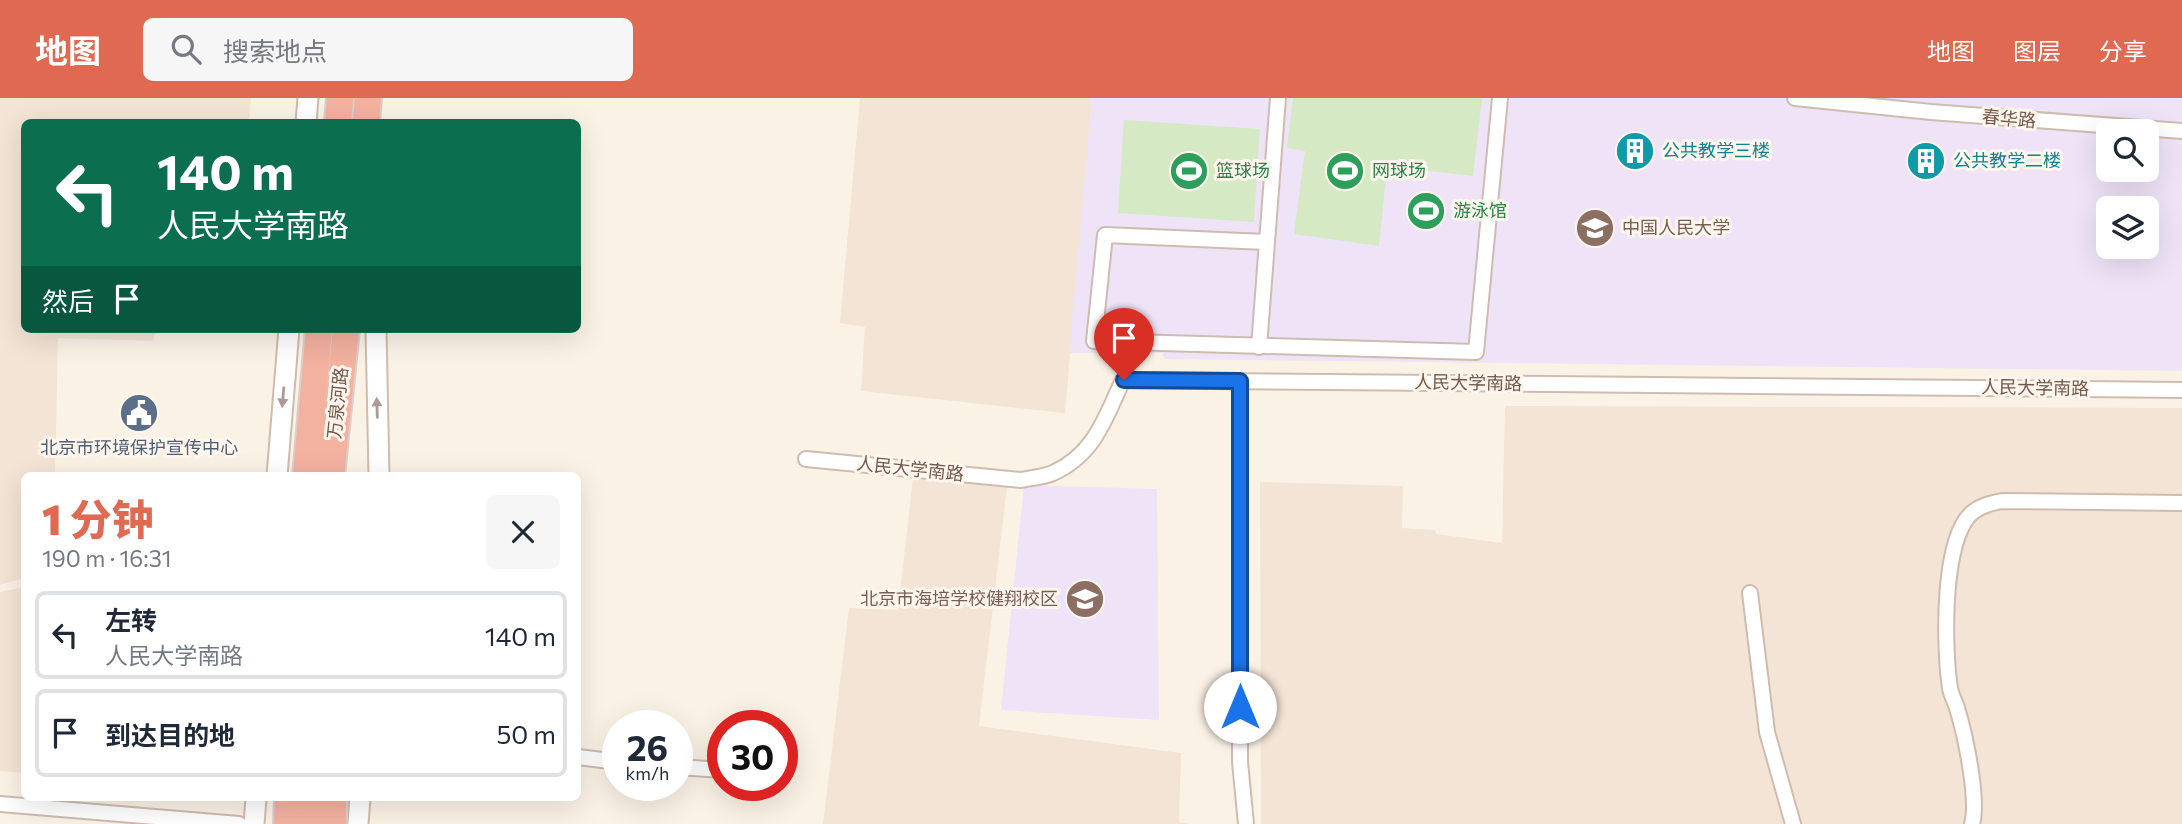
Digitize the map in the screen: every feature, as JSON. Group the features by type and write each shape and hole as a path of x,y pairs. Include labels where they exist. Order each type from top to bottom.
{"highway":[{"path":"338,119 341,98"},
{"path":"366,119 368,98"},
{"name":"万泉河路","path":"306,472 319,333"},
{"name":"万泉河路","path":"331,472 346,333"},
{"path":"341,377 343,472"},
{"path":"297,472 313,387"},
{"path":"287,824 288,801"},
{"path":"311,824 312,801"},
{"path":"332,824 333,801"}],"street":[{"path":"306,119 308,98"},
{"path":"377,119 380,98"},
{"path":"1259,347 1278,98"},
{"path":"1266,242 1105,235 1094,341 1476,352 1500,98"},
{"name":"春华路","path":"1795,98 1970,116 2182,131"},
{"path":"277,472 289,333"},
{"name":"万泉河路","path":"376,333 379,472"},
{"name":"人民大学南路","path":"806,459 1021,480 1052,474 1076,459 1093,443 1124,380 2182,390"},
{"path":"1240,381 1240,762 1246,824"},
{"path":"1972,824 1975,816 1974,795 1958,710 1950,690 1947,650 1948,579 1956,537 1971,513 1987,504 2003,501 2182,503"},
{"path":"1750,593 1767,732 1793,824"},
{"path":"581,757 602,760"},
{"path":"254,824 256,801"},
{"path":"358,824 360,801"},
{"path":"0,804 239,824"}],"shaded area":[{"path":"0,98 251,98 249,119 21,119 21,333 155,333 153,341 58,338 55,472 21,472 21,579 0,585"},
{"path":"860,98 1092,98 1065,413 861,391 865,327 840,323"},
{"name":"中国人民大学","path":"1092,98 2182,98 2182,371 1165,359 1162,353 1069,353"},
{"path":"1505,406 2182,408 2182,824 1261,824 1260,482 1403,486 1402,528 1435,530 1436,534 1502,543"},
{"path":"913,477 1007,487 979,726 1181,753 1179,822 1190,824 823,824 849,608 898,610"},
{"name":"北京市海培学校健翔校区","path":"1024,485 1157,489 1159,720 1001,710"},
{"path":"21,588 21,773 0,771 0,592"}],"green space":[{"name":"网球场","path":"1293,98 1482,98 1473,176 1387,166 1379,246 1294,234 1305,151 1287,148"},
{"name":"篮球场","path":"1124,120 1260,129 1254,222 1118,213"}],"place":[{"name":"公共教学三楼","path":"1635,151"},
{"name":"公共教学二楼","path":"1926,161"},
{"name":"篮球场","path":"1189,171"},
{"name":"网球场","path":"1345,171"},
{"name":"游泳馆","path":"1426,211"},
{"name":"中国人民大学","path":"1595,228"},
{"name":"北京市环境保护宣传中心","path":"139,413"},
{"name":"北京市海培学校健翔校区","path":"1085,599"}],"route":[{"path":"1124,380 1240,381 1240,707"}]}
